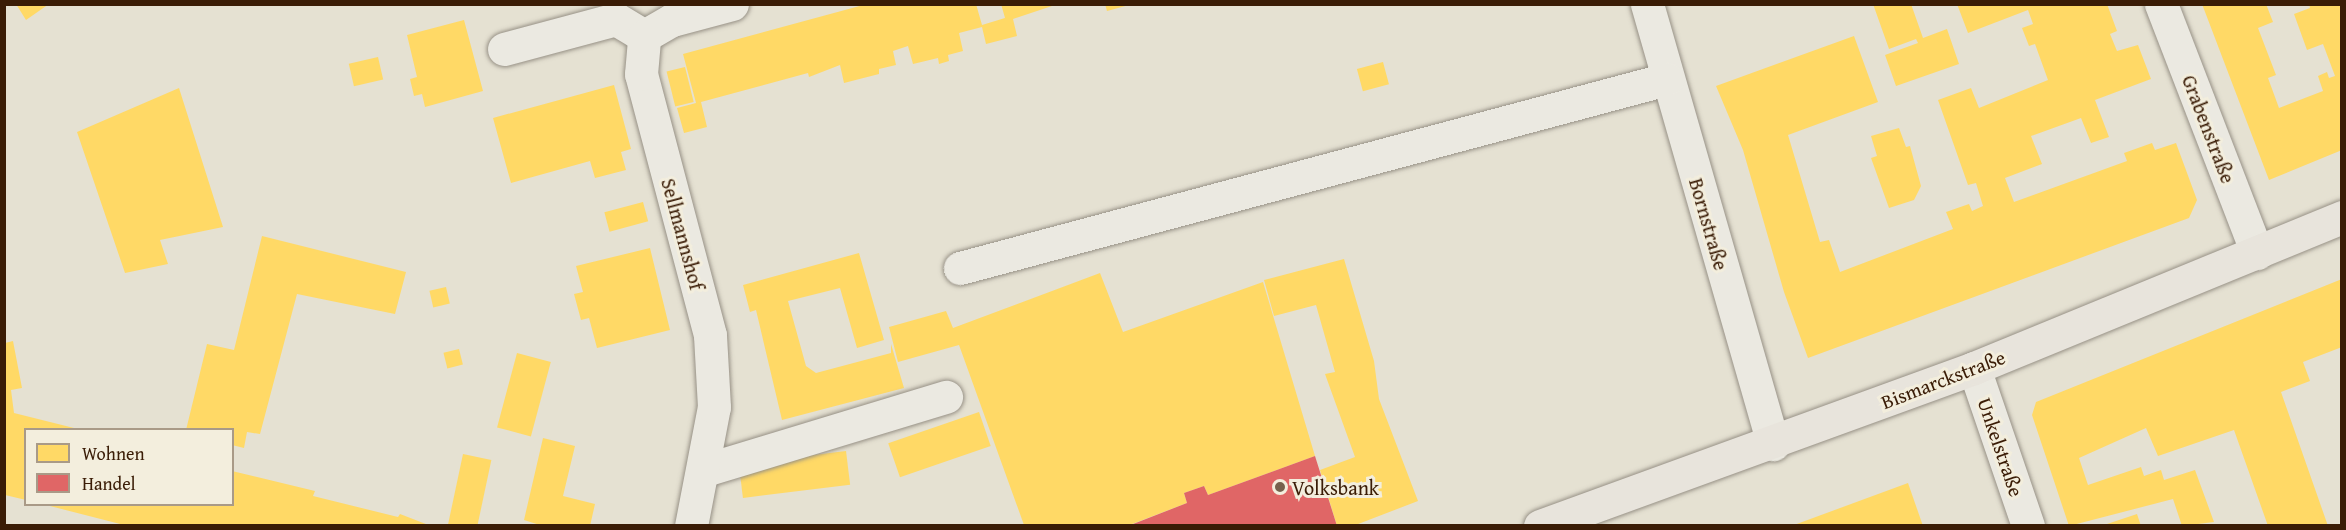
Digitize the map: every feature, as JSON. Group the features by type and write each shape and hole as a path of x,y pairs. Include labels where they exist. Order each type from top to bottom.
{"main road":[{"name":"Bismarckstraße","path":"1540,525 1773,444 1974,368 2342,218"}],"street":[{"path":"504,49 616,20 644,36 672,20 732,4"},
{"name":"Bornstraße","path":"1647,4 1773,444"},
{"name":"Grabenstraße","path":"2161,4 2257,253"},
{"name":"Sellmannshof","path":"644,36 641,74 710,335 714,407 705,470 691,525"},
{"path":"960,268 1667,79"},
{"name":"Unkelstraße","path":"1974,368 2028,525"},
{"path":"705,470 946,397"}],"building: Wohnen":[{"path":"16,4 49,4 26,20"},
{"path":"867,4 976,4 982,25 1005,18 1001,4 1055,5 1013,19 1017,36 986,44 982,27 959,33 963,51 948,55 949,61 939,64 938,58 913,64 908,46 893,51 896,65 879,69 879,74 844,83 840,65 809,77 808,73 701,102 707,127 684,133 677,108 696,103 683,54"},
{"path":"1105,4 1129,4 1129,5 1107,11"},
{"path":"1873,4 1911,4 1923,38 1947,29 1959,64 1896,86 1885,55 1918,43 1916,39 1889,49"},
{"path":"1957,4 2107,4 2117,31 2110,34 2117,51 2138,45 2151,79 2095,100 2109,137 2091,143 2081,118 2031,136 2042,164 2005,178 2014,202 2127,161 2124,153 2152,143 2155,150 2176,143 2197,200 2189,218 1808,358 1784,292 1743,150 1716,86 1854,36 1878,102 1788,135 1820,242 1829,240 1840,272 1953,229 1946,212 1969,204 1972,211 1983,206 1976,183 1968,185 1938,100 1971,88 1979,108 2048,80 2035,44 2029,46 2022,28 2033,24 2028,10 1968,33"},
{"path":"2202,4 2266,4 2273,22 2258,28 2276,75 2268,78 2279,108 2323,91 2318,76 2327,72 2329,78 2335,76 2323,44 2307,50 2294,14 2310,8 2309,4 2342,4 2342,150 2269,180"},
{"path":"464,20 483,91 425,107 422,94 414,96 410,79 417,77 407,35"},
{"path":"378,57 383,79 354,86 349,64"},
{"path":"1383,62 1389,84 1363,91 1357,69"},
{"path":"685,67 694,102 675,107 667,72"},
{"path":"614,85 631,149 621,152 626,170 595,178 590,161 511,183 493,118"},
{"path":"179,88 223,227 160,240 168,264 125,273 77,132"},
{"path":"1899,128 1906,147 1910,146 1921,186 1914,200 1889,208 1871,158 1877,156 1871,136"},
{"path":"643,202 648,221 610,232 604,212"},
{"path":"262,236 406,272 395,314 297,294 260,434 247,432 244,448 234,446 234,428 186,428 207,344 234,350"},
{"path":"650,248 670,330 597,348 589,318 581,320 574,294 583,292 576,266"},
{"path":"859,253 884,340 857,348 840,288 788,301 806,366 816,373 891,353 891,344 904,388 782,420 756,310 750,312 743,285"},
{"path":"1344,259 1374,361 1379,399 1418,501 1353,526 1337,526 1320,470 1355,457 1325,374 1335,372 1316,305 1274,316 1264,280"},
{"path":"1100,273 1123,332 1263,282 1315,456 1208,495 1204,486 1184,493 1187,503 1127,526 1024,525 959,345 898,362 889,327 946,311 953,328"},
{"path":"2342,279 2342,347 2303,362 2310,381 2281,392 2328,526 2268,526 2234,430 2158,456 2146,428 2079,458 2088,485 2141,467 2144,476 2161,470 2164,480 2195,470 2214,522 2182,526 2173,499 2069,526 2032,415 2036,402"},
{"path":"446,287 450,304 433,307 429,291"},
{"path":"13,341 22,388 11,390 14,413 74,428 24,428 24,500 5,495 5,343"},
{"path":"459,349 463,365 447,368 443,353"},
{"path":"517,353 551,362 531,436 497,427"},
{"path":"979,412 991,446 900,477 888,443"},
{"path":"543,438 575,446 563,496 595,504 590,526 543,526 524,520"},
{"path":"846,451 850,485 743,498 739,464"},
{"path":"463,454 491,460 477,526 448,526"},
{"path":"234,471 315,491 313,496 398,517 400,514 431,526 128,526 50,506 234,506"},
{"path":"1908,483 1923,526 1794,526 1794,525"},
{"path":"2137,514 2141,526 2104,526 2104,525"}],"building: Handel":[{"path":"1315,456 1337,526 1128,526 1187,503 1184,493 1204,486 1208,495"}],"place":[{"name":"Volksbank","path":"1280,487"}]}
